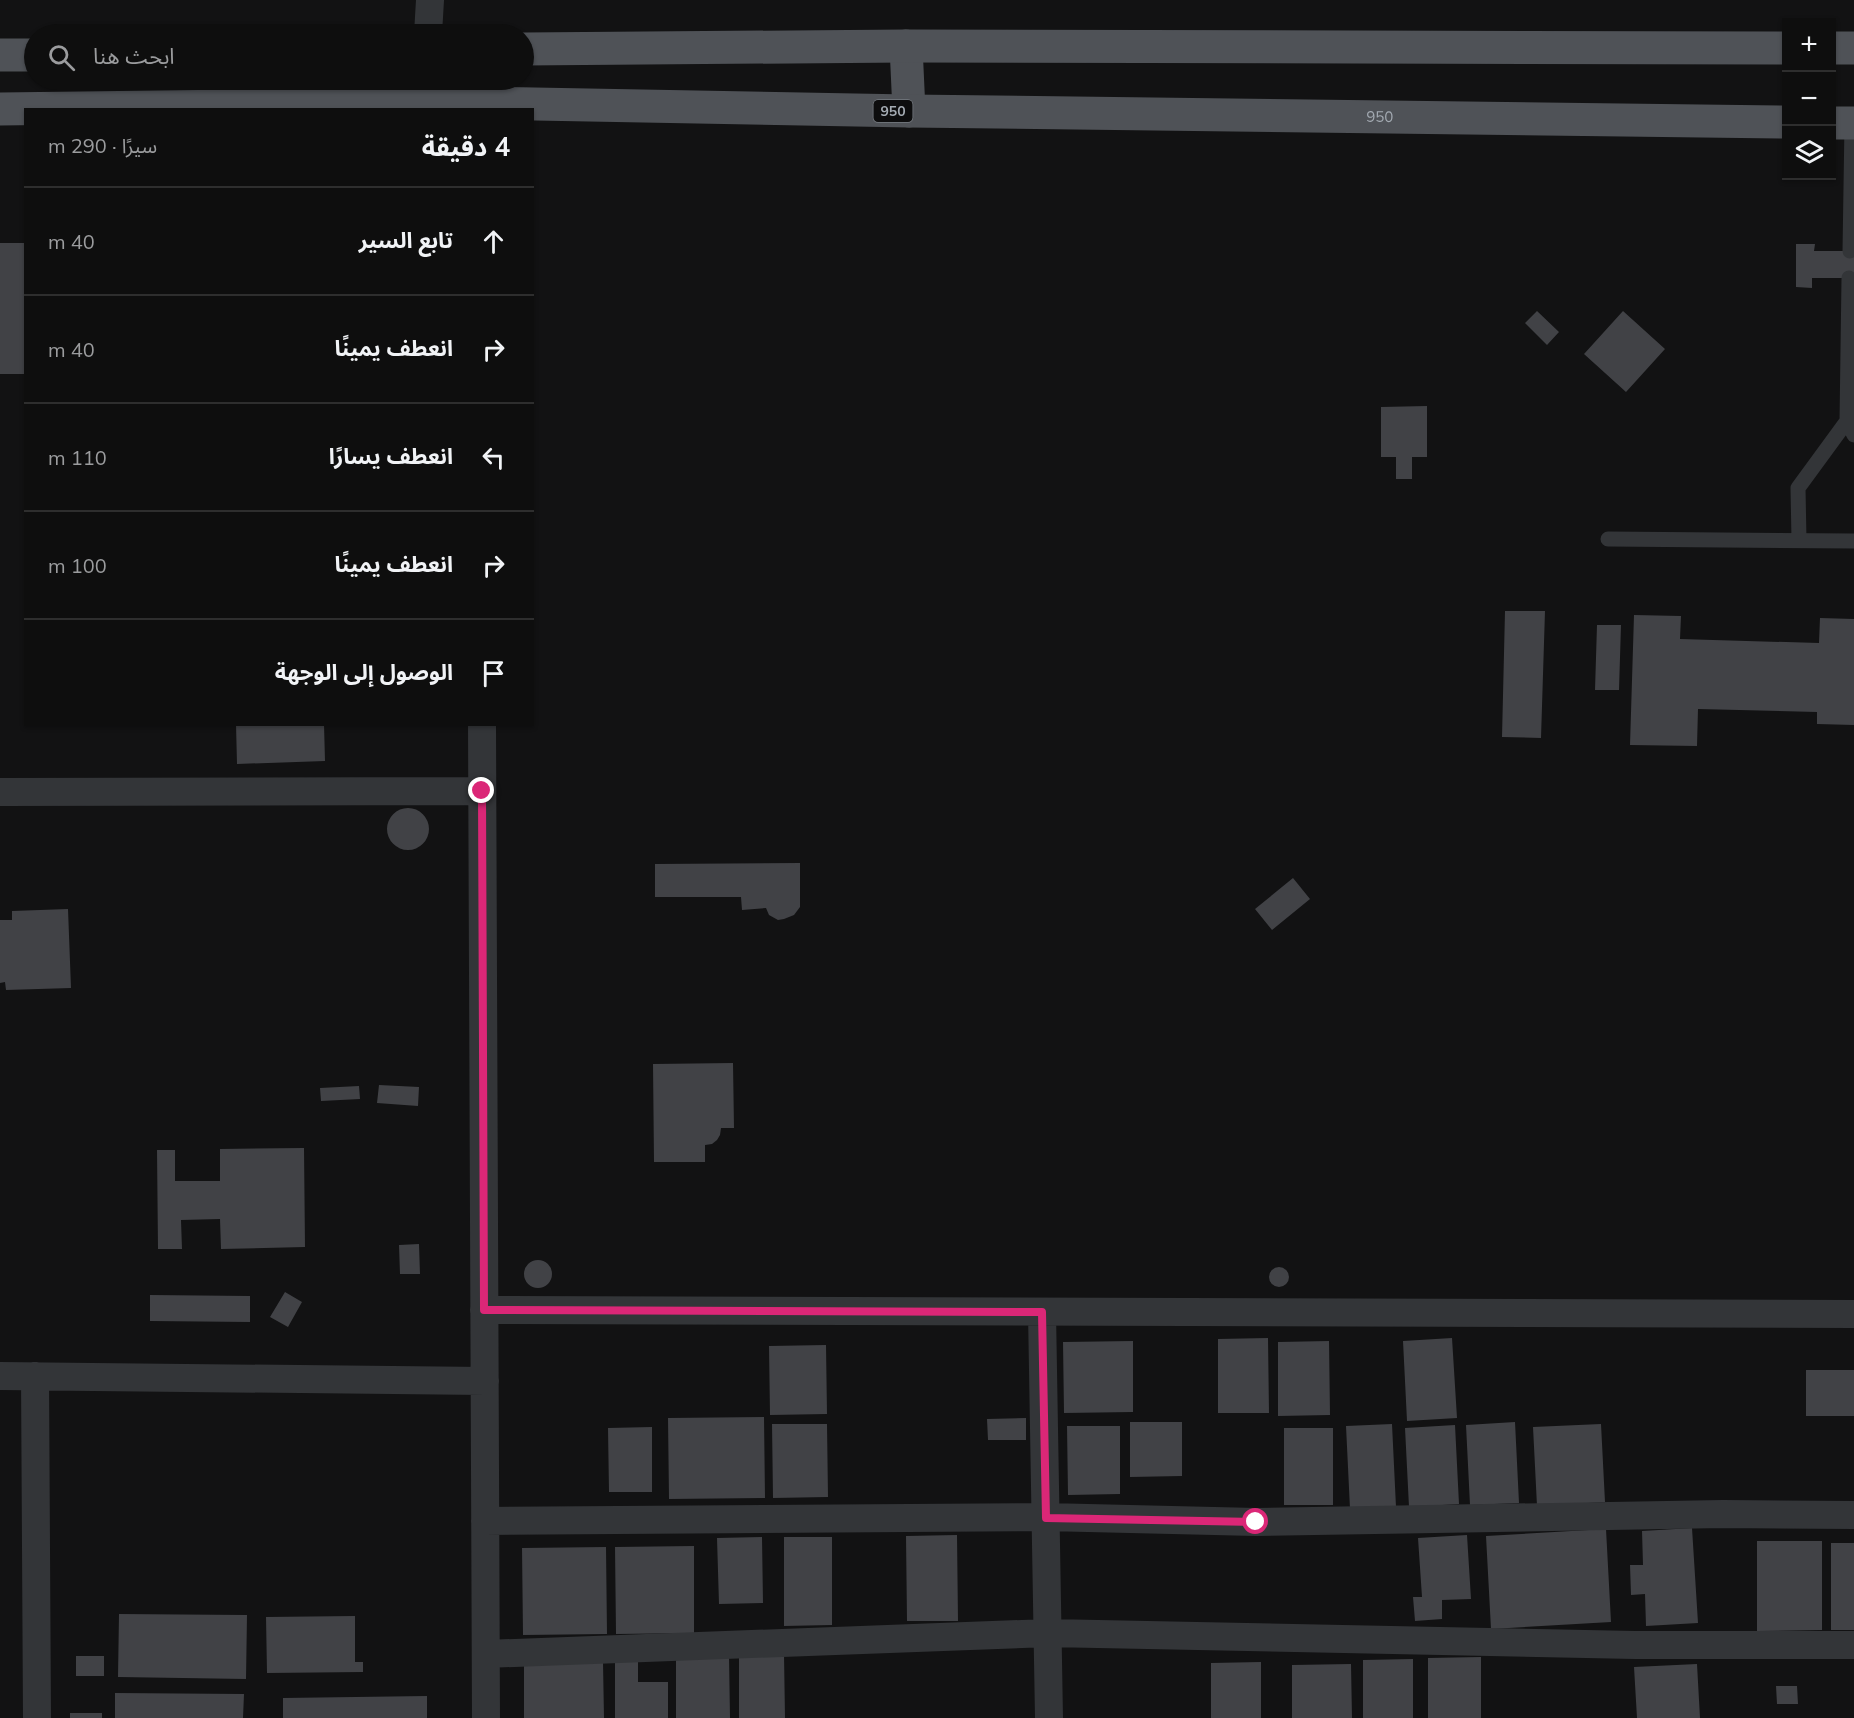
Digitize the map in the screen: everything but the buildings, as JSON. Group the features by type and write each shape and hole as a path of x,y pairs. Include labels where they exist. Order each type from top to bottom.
{"main road":[{"path":"534,49 906,46 1782,48"},
{"path":"906,46 909,111"},
{"path":"1836,48 1854,48"},
{"path":"0,55 24,55"},
{"name":"950","path":"25,108 425,92 479,106 1782,122"},
{"name":"950","path":"0,109 24,108"}],"street":[{"path":"428,24 429,0"},
{"path":"482,726 486,1718"},
{"path":"0,792 482,791"},
{"path":"484,1310 1854,1314"},
{"path":"1042,1312 1049,1718"},
{"path":"0,1376 485,1381"},
{"path":"35,1376 37,1718"},
{"path":"485,1521 1046,1518 1256,1522 1723,1514 1854,1515"},
{"path":"486,1654 1048,1633 1623,1645 1854,1644"}],"lane":[{"path":"1846,123 1850,251"},
{"path":"1799,540 1798,488 1850,428 1849,278"},
{"path":"1608,539 1854,541"}],"route":[{"path":"482,791 484,1310 1042,1312 1046,1518 1256,1522"}]}
